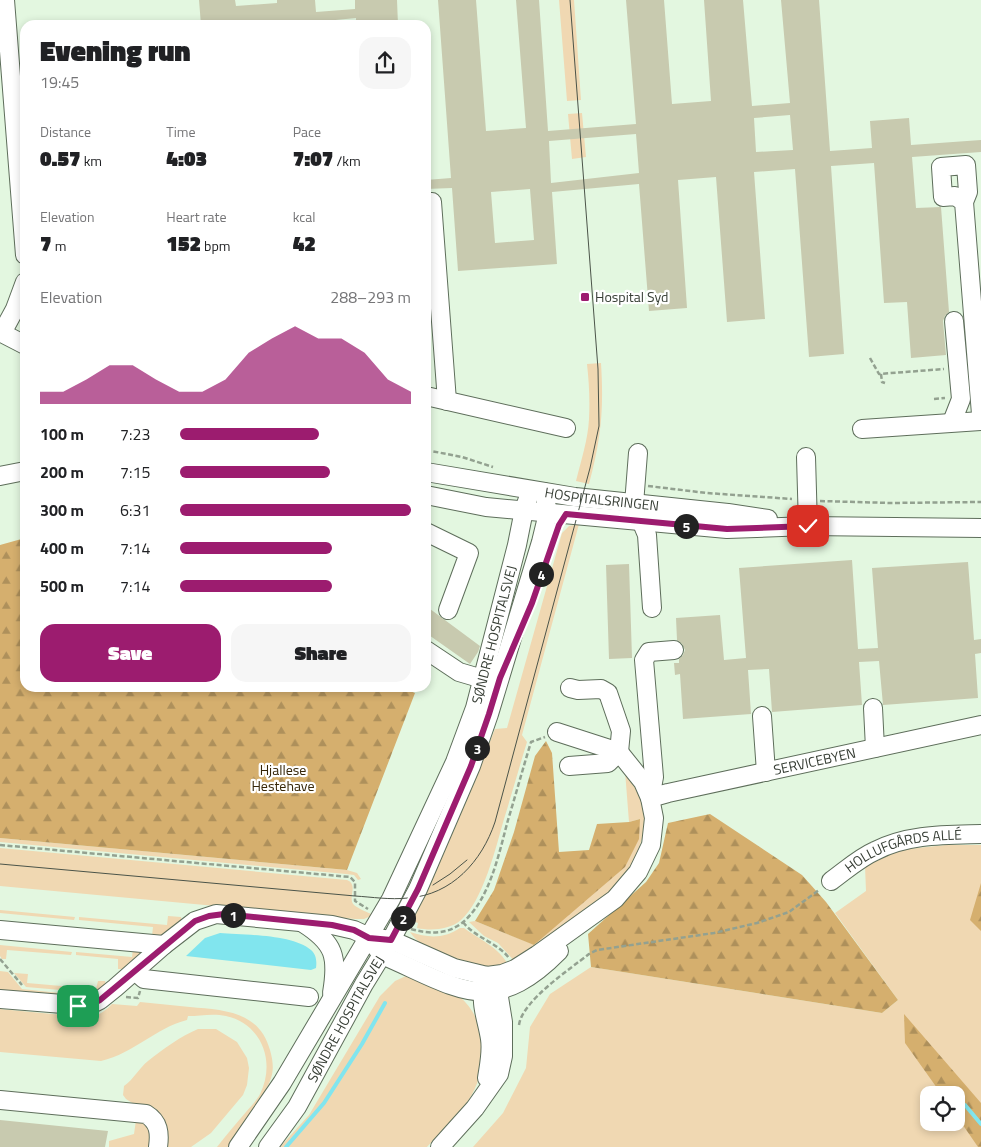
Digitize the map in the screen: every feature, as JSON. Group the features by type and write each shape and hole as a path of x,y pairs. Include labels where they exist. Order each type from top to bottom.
{"street":[{"path":"5,0 20,191"},
{"path":"432,202 447,401"},
{"path":"964,202 981,414"},
{"path":"20,296 15,309 1,332 20,342"},
{"path":"952,422 960,397 954,321"},
{"path":"431,397 566,428"},
{"path":"862,429 981,421"},
{"path":"638,453 637,506 647,535 652,608"},
{"path":"806,457 808,526"},
{"path":"0,476 20,472"},
{"name":"HOSPITALSRINGEN","path":"431,473 536,502 566,514 637,506 706,511 808,526"},
{"path":"431,485 536,502 637,506"},
{"name":"HOSPITALSRINGEN","path":"431,496 486,507 536,502"},
{"name":"SØNDRE HOSPITALSVEJ","path":"238,1147 282,1083 402,879 455,762 475,708 493,680 541,542 536,502"},
{"name":"SØNDRE HOSPITALSVEJ","path":"268,1147 297,1107 364,984 396,932 418,889 471,766 489,714 493,680 517,545 536,502"},
{"name":"HOSPITALSRINGEN","path":"637,506 727,529 808,526 981,528"},
{"path":"431,653 458,672 493,680 532,603 556,532 566,514"},
{"path":"431,534 469,553 448,610"},
{"path":"650,798 654,777 644,660 648,652 674,650"},
{"path":"569,766 608,763 619,752 621,731 608,693 601,689 578,690 570,688"},
{"path":"873,708 875,748"},
{"path":"762,716 766,772"},
{"name":"SERVICEBYEN","path":"650,798 981,725"},
{"path":"557,732 619,752 643,782 650,798 654,818 650,845 638,872 615,899 515,970 502,974 487,976 454,968 396,932 369,938 382,955 466,990 490,992 522,982 545,964 594,914"},
{"name":"HOLLUFGÅRDS ALLÉ","path":"831,882 874,851 890,844 908,839 940,835 981,834"},
{"name":"SØNDRE HOSPITALSVEJ","path":"0,999 88,1006 142,975 164,945 195,921 216,914 332,925 354,930 369,938"},
{"path":"300,922 319,933 332,950 335,961 335,975 331,1002"},
{"path":"0,930 164,945"},
{"path":"142,975 309,997"},
{"path":"440,1147 483,1097 490,1048 482,1005 490,992 487,976"},
{"path":"0,1100 146,1114 157,1125 159,1133 158,1147"}],"path":[{"path":"870,358 879,374 881,374 882,382 885,383"},
{"path":"881,374 949,369"},
{"path":"932,370 932,375"},
{"path":"934,399 960,397"},
{"path":"431,451 462,457 495,468"},
{"path":"637,506 644,486 716,494 808,500 891,503 981,502"},
{"path":"396,932 437,934 454,928 463,922 476,908 492,878 531,742 557,732"},
{"path":"0,845 350,877 355,882 355,899 357,904 382,915"},
{"path":"518,1027 520,1019 532,1001 589,954 597,950 714,933 757,923 789,912 831,882"},
{"path":"0,959 25,988"},
{"path":"106,996 138,998 142,975"}],"shaded area":[{"path":"559,0 574,0 581,100 567,101"},
{"path":"582,113 586,157 572,159 568,114"},
{"path":"601,363 601,424 589,484 576,481 588,427 589,384 587,364"},
{"path":"579,524 522,735 527,742 488,873 476,900 461,920 451,926 440,929 417,928 418,923 410,920 454,830 495,729 507,728 562,533 569,526"},
{"path":"625,771 641,792 646,826 635,861 625,877 610,893 516,963 498,943 484,936 469,922 475,921 535,945 640,819 629,822"},
{"path":"0,838 347,870 357,873 361,879 358,880 354,875 346,874 0,842"},
{"path":"946,845 981,845 981,1147 473,1147 503,1113 526,1068 530,1027 550,994 591,967 882,1013 898,1000 835,913 866,891 865,866 889,851"},
{"path":"0,848 347,880 353,888 352,902 354,905 373,915 364,919 355,919 0,886"},
{"path":"0,910 75,917 74,920 0,913"},
{"path":"168,916 181,917 182,921 162,937 152,936 153,927 79,920 79,917 167,925"},
{"path":"464,928 495,949 509,966 486,968 455,961 433,952 410,932 442,936"},
{"path":"0,945 72,952 71,955 7,950 6,959 2,959 0,956"},
{"path":"133,948 142,949 144,953 126,969 118,969 118,959 76,955 76,952 132,957"},
{"path":"0,971 8,972 22,989 88,996 0,992"},
{"path":"14,973 28,974 27,983 96,989 98,981 105,981 106,985 96,993 26,987"},
{"path":"406,976 434,984 455,993 469,1007 476,1019 481,1032 483,1061 475,1089 468,1101 427,1147 280,1147 309,1115 380,996 395,981"},
{"path":"140,1002 215,1009 239,1015 258,1027 265,1037 272,1057 272,1075 261,1097 264,1099 232,1147 217,1147 259,1096 265,1082 266,1069 266,1057 257,1036 249,1027 238,1020 221,1015 188,1016 187,1020 165,1029 124,1052 101,1061 0,1052 0,1009 89,1017 100,1014 112,1004 137,1006"},
{"path":"198,1029 216,1029 237,1042 247,1058 249,1068 247,1085 243,1095 211,1133 191,1147 166,1147 137,1106 123,1095 124,1086 154,1056"},
{"path":"136,1120 149,1124 152,1147 109,1147 109,1141 134,1134"}],"green space":[{"name":"Hjallese Hestehave","path":"20,539 20,692 415,693 347,870 0,838 0,545"},
{"path":"546,741 552,753 559,852 589,850 597,824 629,822 640,819 639,839 625,867 534,945 475,921 494,890 514,832 535,756"},
{"path":"710,814 802,875 826,902 898,1000 882,1013 591,967 588,934 646,882 659,863 668,823"},
{"path":"981,883 981,931 970,920"},
{"path":"904,1014 981,1103 981,1147 978,1147 965,1128 965,1086 936,1086 905,1043"}],"water":[{"path":"220,933 267,936 303,945 313,952 316,958 316,968 311,970 186,956 205,938"}],"building":[{"path":"199,0 235,0 236,6 277,3 277,0 315,0 316,12 355,9 355,0 397,0 398,20 356,20 356,18 336,20 201,20"},
{"path":"438,0 476,0 486,131 526,128 516,0 539,0 548,131 636,124 626,0 664,0 672,104 711,101 704,0 743,0 752,106 790,103 781,0 819,0 830,151 872,148 870,121 909,118 911,145 981,140 981,152 912,157 916,208 941,207 949,312 943,321 946,355 911,358 907,302 884,303 874,163 831,166 844,354 809,357 795,169 754,172 765,319 727,322 716,177 678,180 687,308 649,311 639,184 552,192 557,264 458,271 452,188 431,189 431,180 451,178","holes":["790,115 793,150 756,152 754,118","636,134 639,173 551,183 549,141","530,189 534,240 495,243 491,192"]},
{"path":"852,560 858,649 878,648 872,568 968,562 974,640 981,639 981,653 975,654 978,698 883,705 879,661 859,662 862,705 772,712 769,669 748,670 751,714 683,719 680,674 675,675 674,663 679,663 679,659 685,650 677,640 676,618 720,615 724,660 746,658 739,568"},
{"path":"629,564 632,658 609,659 606,565"},
{"path":"431,610 480,646 470,664 431,637"},
{"path":"0,1120 108,1131 105,1147 0,1147"}],"waterway":[{"path":"286,1147 324,1103 362,1044 385,1003"},
{"path":"965,1105 981,1124"}],"tram line":[{"path":"0,864 401,899 424,895 451,883 463,874 482,850 495,822 590,468 599,426 598,369 570,0"},
{"path":"433,885 467,860"}],"place":[{"name":"Hospital Syd","path":"585,297"}],"route":[{"path":"78,1006 88,1006 100,1000 195,921 216,914 332,925 354,930 369,938 391,940 414,898 471,766 500,678 532,603 550,546 566,514 727,529 808,526"}]}
